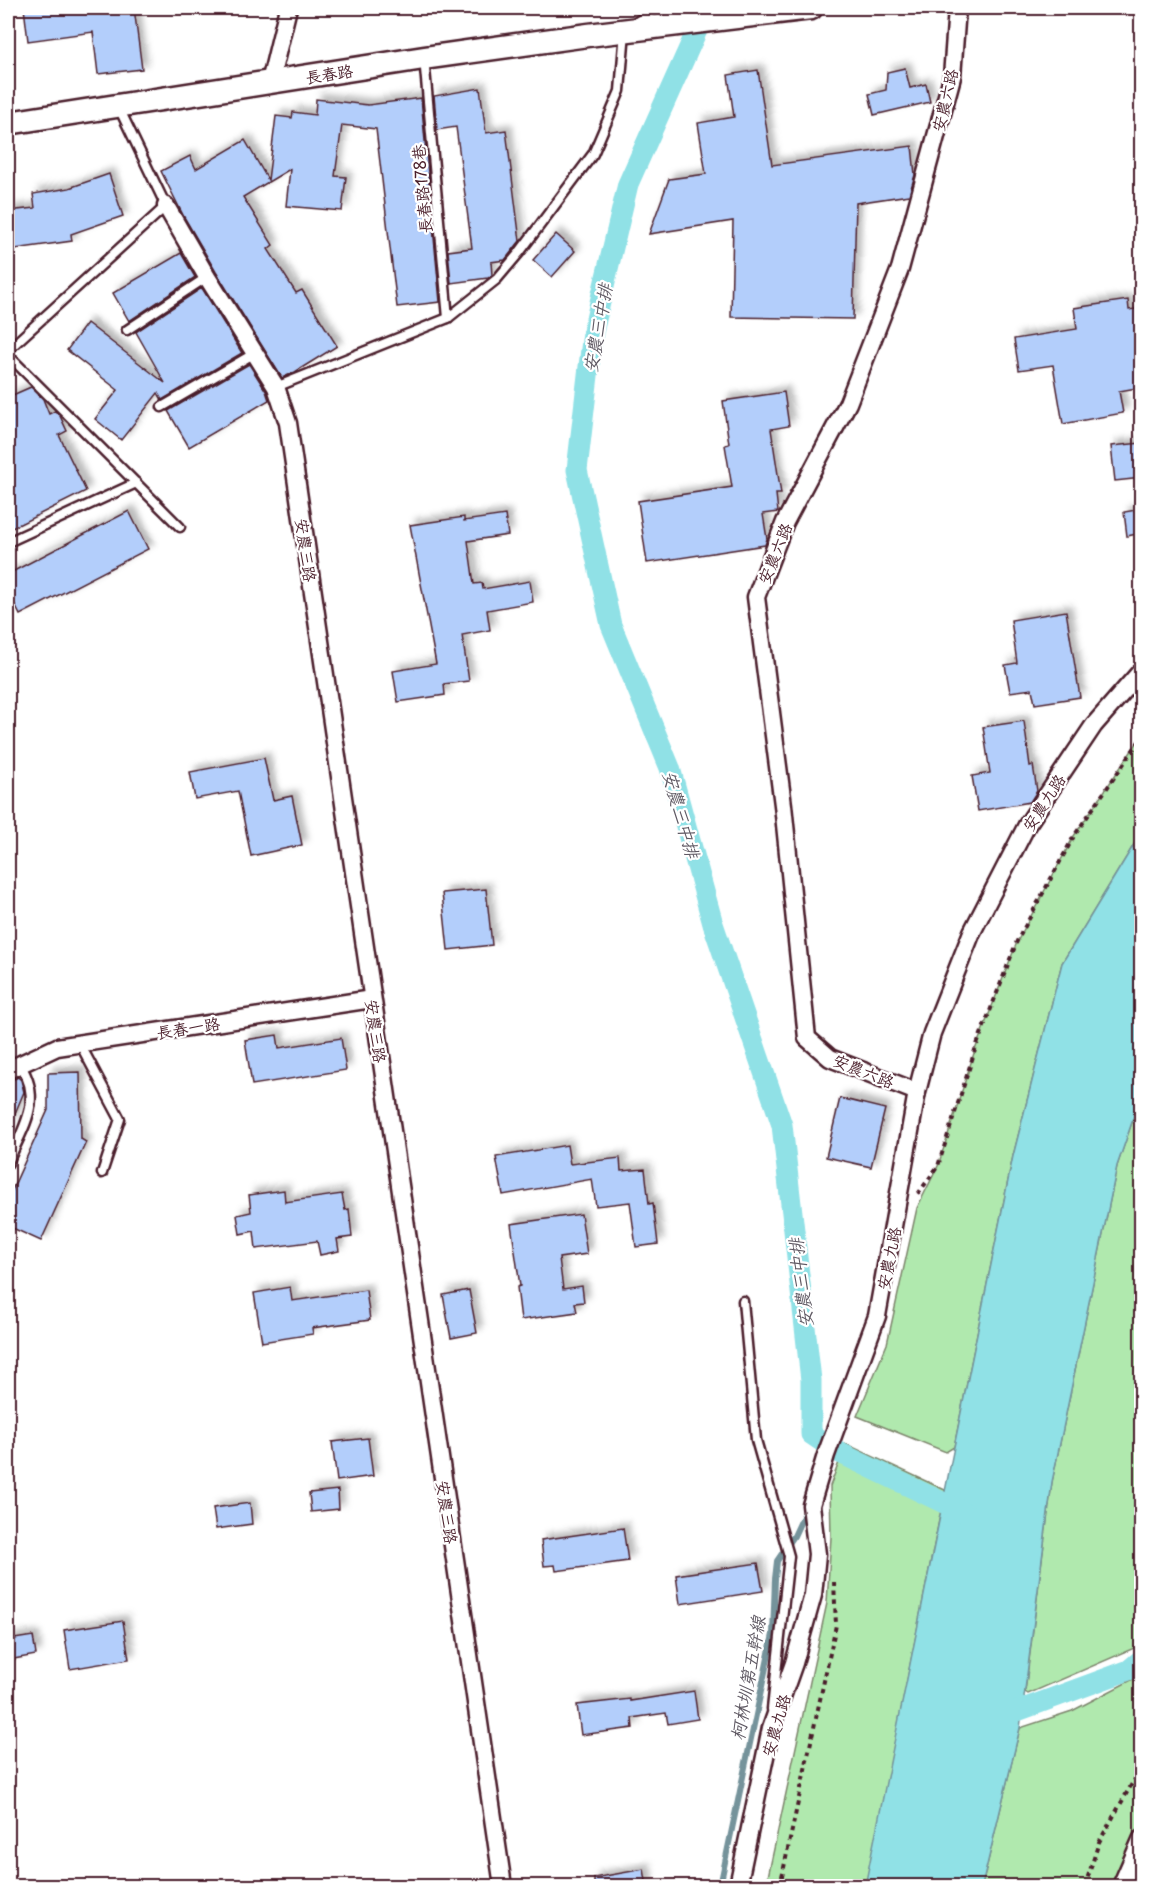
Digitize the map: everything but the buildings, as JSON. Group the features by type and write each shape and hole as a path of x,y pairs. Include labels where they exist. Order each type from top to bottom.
{"street":[{"path":"270,82 288,8"},
{"name":"長春路","path":"8,123 424,58 625,30 654,18 715,21 811,8"},
{"name":"安農六路","path":"917,1092 830,1058 807,1038 783,805 756,597 785,522 848,404 900,268 952,77 957,8"},
{"name":"安農三路","path":"166,206 207,277 276,387 288,423 503,1887"},
{"name":"安農九路","path":"738,1887 771,1728 794,1663 813,1595 817,1554 811,1505 844,1402 877,1316 917,1092 932,1033 972,932 1027,825 1094,725 1142,670"},
{"name":"長春一路","path":"14,1067 57,1047 372,999"},
{"path":"1122,1887 1142,1838"}],"lane":[{"path":"276,387 448,318 497,279 593,153 620,91 625,30"},
{"name":"長春路178巷","path":"424,58 448,318"},
{"path":"8,350 166,206 117,105"},
{"path":"127,330 207,277"},
{"path":"162,407 255,353"},
{"path":"8,355 180,527"},
{"path":"8,542 136,483"},
{"path":"80,1044 120,1119 102,1173"},
{"path":"8,1163 32,1106 30,1078 14,1067"},
{"path":"742,1301 756,1440 789,1556 774,1676 771,1728"}],"path":[{"path":"912,1201 938,1166 975,1050 1017,942 1074,836 1142,737"},
{"path":"780,1887 836,1625 834,1576 817,1554"},
{"path":"1085,1887 1099,1842 1142,1766"}],"green space":[{"path":"1141,737 1141,833 1062,963 1013,1156 954,1447 946,1452 857,1416 887,1344 917,1208 938,1166 975,1050 1017,942 1074,836"},
{"path":"1141,1096 1141,1641 1139,1646 1028,1694 1025,1692 1052,1482 1117,1166"},
{"path":"846,1444 945,1490 866,1886 766,1886 827,1603 831,1537 830,1486"},
{"path":"1141,1675 1141,1838 1121,1886 982,1886 1020,1728 1072,1711"}],"water":[{"path":"1141,833 1141,1096 1117,1166 1052,1482 1020,1728 982,1886 865,1886 1013,1156 1062,963"}],"waterway":[{"name":"安農三中排","path":"707,8 628,184 593,332 577,470 611,625 670,768 713,924 782,1125 811,1380 811,1434 836,1451 967,1514"},
{"name":"柯林圳第五幹線","path":"720,1886 773,1634 777,1561 794,1536 806,1510"},
{"path":"1000,1725 1012,1713 1129,1670 1142,1659"}]}
